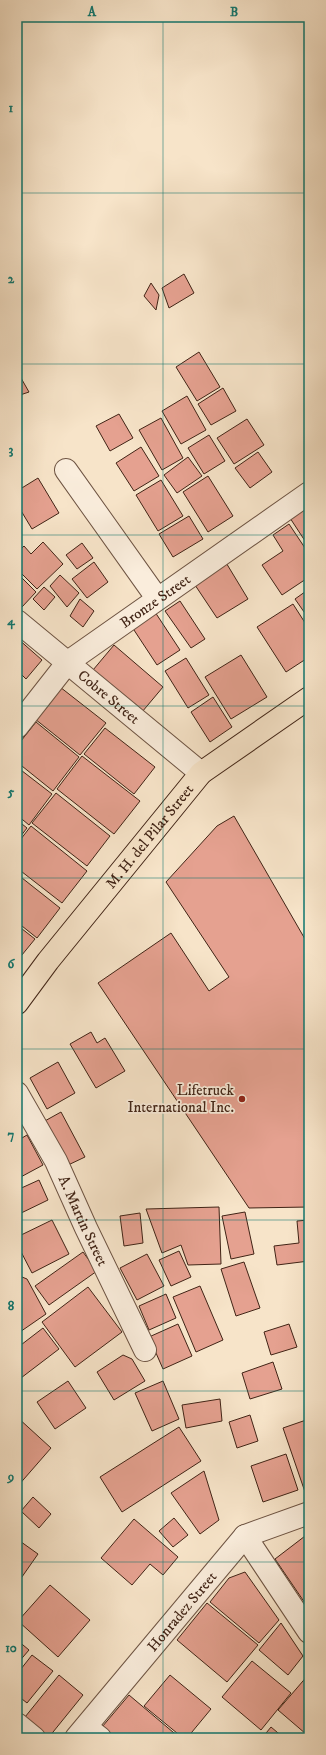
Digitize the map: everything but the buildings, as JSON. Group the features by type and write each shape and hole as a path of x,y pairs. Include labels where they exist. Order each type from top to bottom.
{"main road":[{"name":"M. H. del Pilar Street","path":"17,1003 48,961 201,774 309,698"}],"street":[{"path":"66,470 157,598"},
{"name":"Bronze Street","path":"17,727 68,662 157,598 309,493"},
{"name":"Cobre Street","path":"17,621 201,774"},
{"name":"A. Martin Street","path":"17,1093 56,1161 86,1228 145,1350"},
{"path":"309,1513 245,1536 309,1632"},
{"name":"Honradez Street","path":"87,1734 245,1536"},
{"path":"17,1724 34,1738"}],"place":[{"name":"Lifetruck International Inc.","path":"242,1099"}]}
